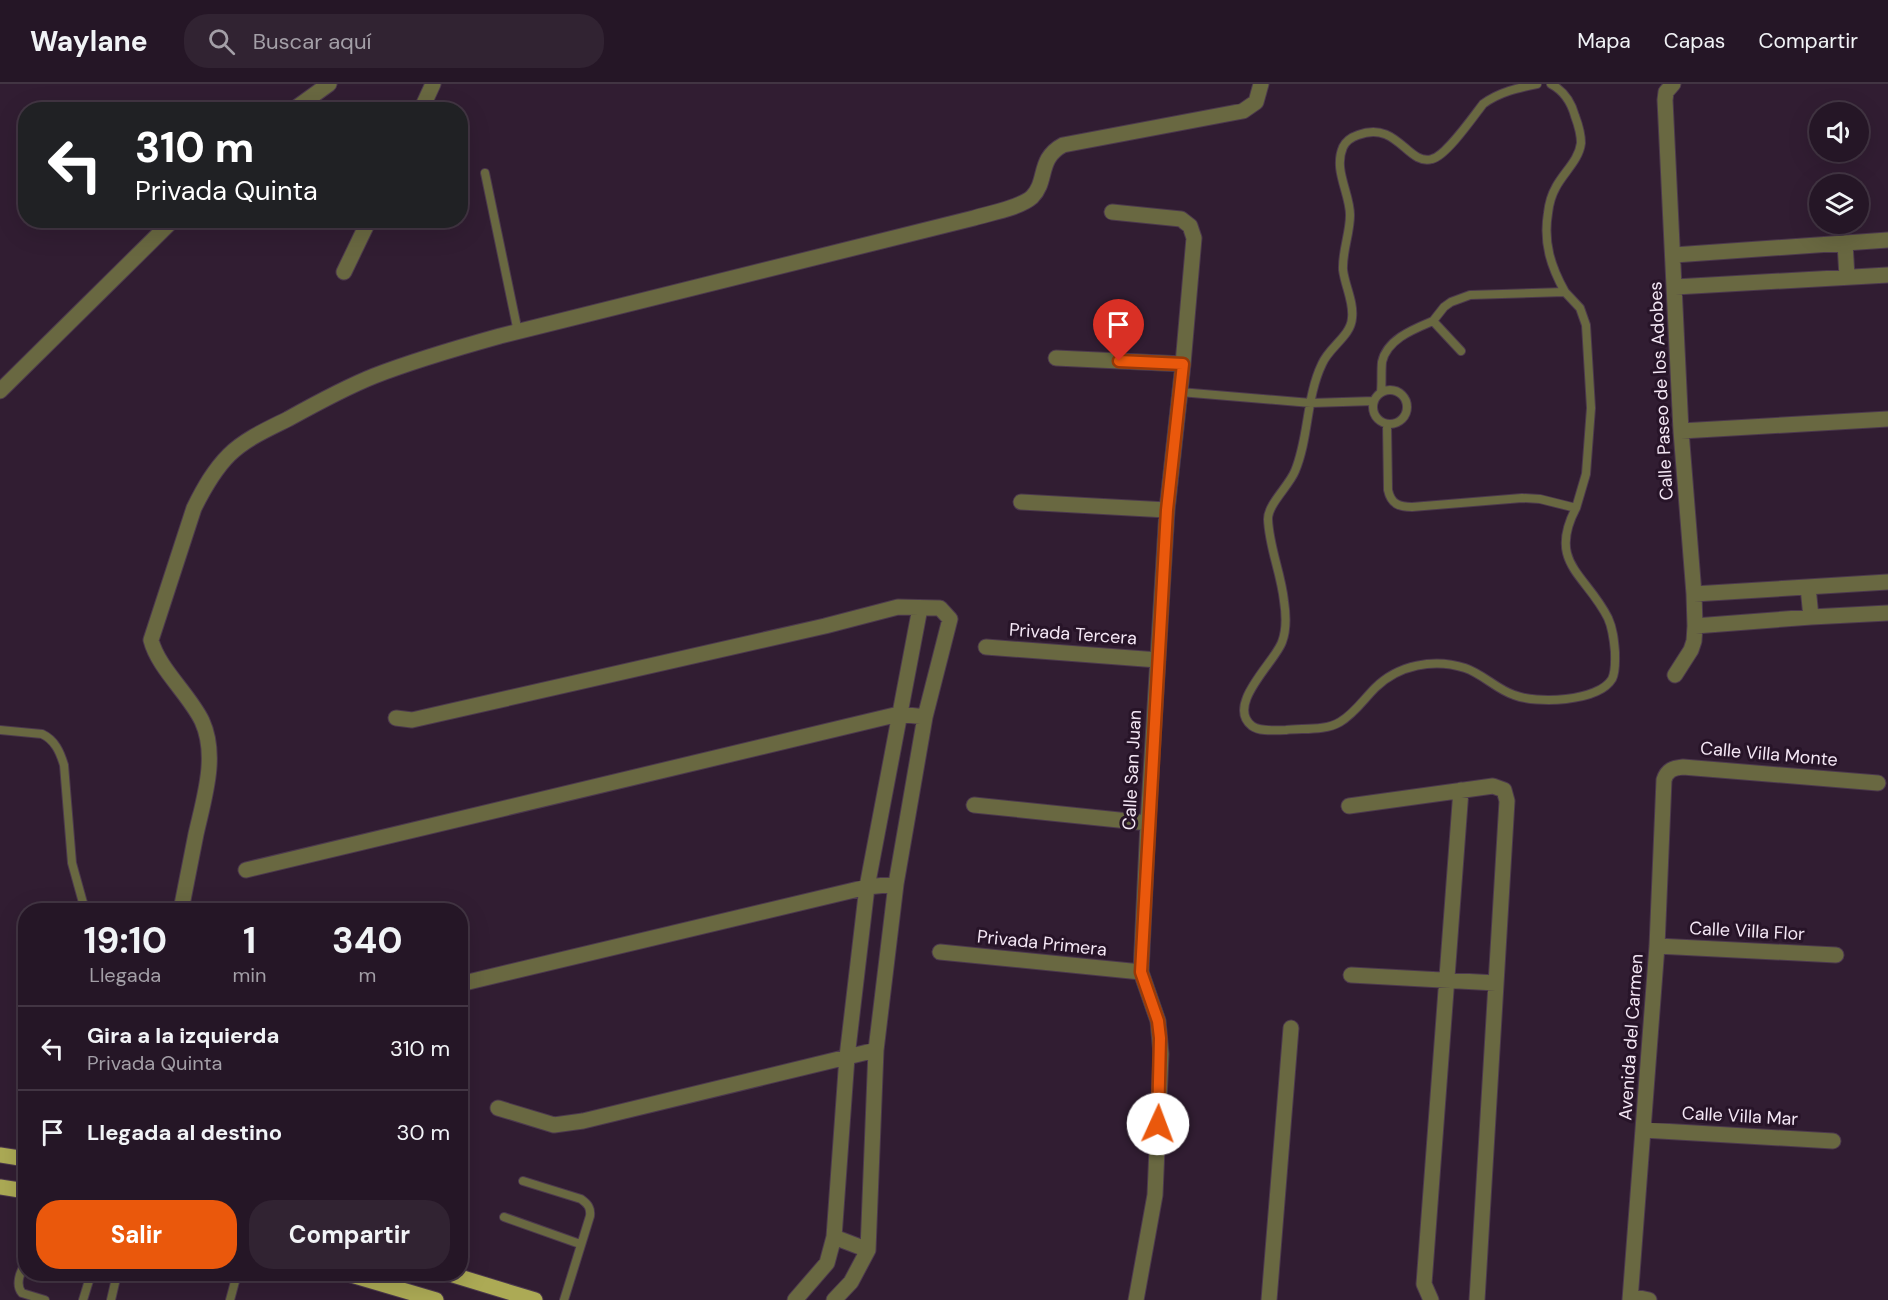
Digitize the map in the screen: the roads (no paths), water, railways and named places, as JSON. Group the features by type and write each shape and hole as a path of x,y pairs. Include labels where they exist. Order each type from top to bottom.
{"main road":[{"path":"0,1155 18,1158"},
{"path":"0,1187 18,1190"},
{"path":"468,1280 535,1300"},
{"path":"372,1281 436,1300"}],"street":[{"path":"303,102 329,84"},
{"path":"425,102 433,84"},
{"path":"182,903 207,785 209,749 205,729 197,712 161,662 151,640 186,531 203,489 231,453 250,439 318,402 371,377 428,356 1018,205 1036,191 1047,159 1054,149 1063,145 1243,111 1256,102 1261,84"},
{"name":"Calle Paseo de los Adobes","path":"1672,84 1666,92 1665,100 1681,431 1695,626 1694,641 1675,675"},
{"name":"Calle San Juan","path":"1112,212 1181,219 1190,226 1194,238 1167,510 1148,823 1141,972 1158,1021 1161,1054 1155,1195 1136,1300"},
{"path":"0,391 164,228"},
{"path":"344,272 365,228"},
{"path":"1674,255 1888,240"},
{"path":"1845,243 1847,277"},
{"path":"1675,287 1888,275"},
{"path":"1056,358 1183,364"},
{"path":"1681,431 1888,419"},
{"path":"1021,502 1167,510"},
{"path":"1694,594 1888,582"},
{"path":"1808,586 1811,617"},
{"path":"396,718 412,720 825,626 898,607 940,608 950,619 926,717 896,884 876,1050 868,1250 851,1282 834,1300"},
{"path":"795,1300 827,1263 834,1237 848,1057 867,887 920,608"},
{"path":"1695,626 1888,613"},
{"name":"Privada Tercera","path":"986,647 1158,660"},
{"path":"246,870 899,714 926,717"},
{"name":"Calle Villa Monte","path":"1664,780 1670,770 1683,767 1878,783"},
{"name":"Avenida del Carmen","path":"1649,1300 1630,1298 1657,946 1664,780"},
{"path":"1350,806 1493,786 1504,790 1507,801 1477,1300"},
{"path":"1431,1300 1424,1284 1461,790"},
{"path":"974,805 1148,823"},
{"path":"468,982 867,887 896,884"},
{"name":"Calle Villa Flor","path":"1657,946 1836,955"},
{"name":"Privada Primera","path":"940,952 1141,972"},
{"path":"1351,975 1496,983"},
{"path":"1269,1300 1291,1028"},
{"path":"498,1108 554,1125 583,1121 876,1050"},
{"name":"Calle Villa Mar","path":"1644,1130 1833,1141"},
{"path":"834,1237 868,1250"}],"lane":[{"path":"1537,84 1491,98 1483,104 1443,153 1430,160 1419,158 1382,131 1361,134 1347,141 1342,148 1340,160 1350,212 1343,269 1353,316 1347,332 1322,363 1314,384 1294,473 1269,513 1273,550 1285,603 1285,631 1279,649 1252,685 1247,699 1245,714 1249,723 1256,728 1279,730 1334,725 1350,715 1387,678 1409,667 1422,665 1449,665 1467,669 1508,692 1527,699 1561,699 1588,695 1605,687 1614,675 1614,643 1610,625 1598,602 1573,568 1566,553 1566,531 1576,508 1586,474 1591,408 1586,325 1580,308 1565,292 1554,272 1548,252 1548,213 1556,187 1577,156 1581,141 1572,105 1564,93 1551,84"},
{"path":"485,173 518,332"},
{"path":"1381,392 1393,390 1398,392 1403,396 1407,406 1403,418 1393,424 1387,424 1377,418 1372,407 1381,392 1382,362 1391,345 1401,336 1433,321 1444,307 1458,298 1470,295 1565,292"},
{"path":"1433,321 1461,351"},
{"path":"1180,392 1311,403 1374,401"},
{"path":"1387,424 1388,490 1390,498 1397,506 1412,507 1522,498 1540,499 1576,508"},
{"path":"0,730 42,734 48,737 59,750 64,765 72,863 83,903"},
{"path":"523,1181 582,1200 591,1210 564,1300"},
{"path":"504,1217 580,1244"},
{"path":"19,1281 19,1290 22,1293 45,1300"},
{"path":"82,1300 88,1281"},
{"path":"111,1300 115,1281"},
{"path":"230,1300 235,1281"}]}
